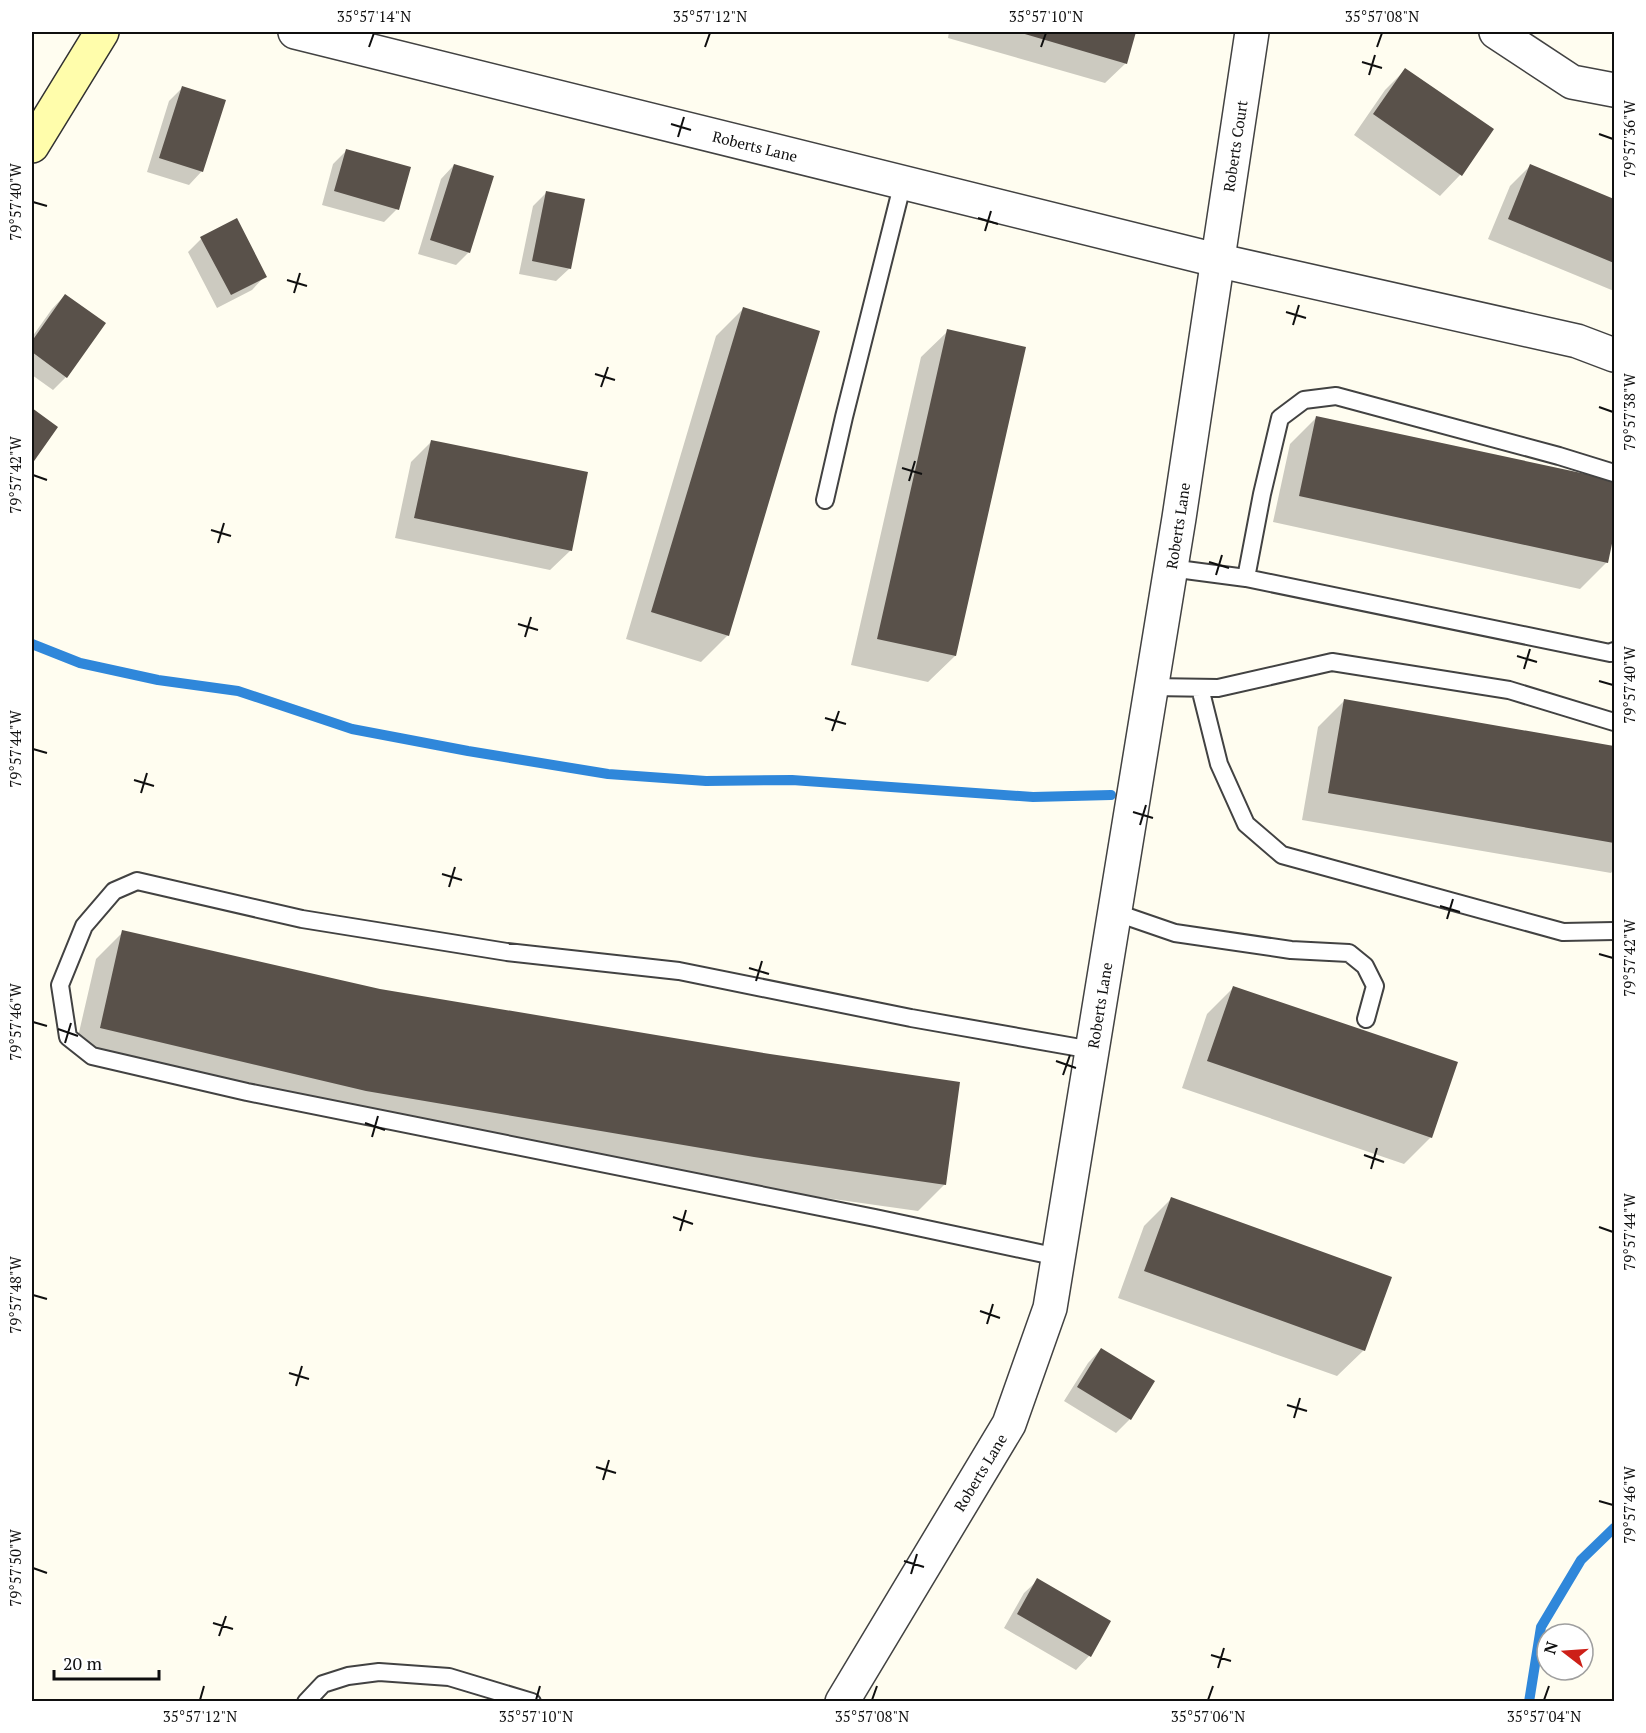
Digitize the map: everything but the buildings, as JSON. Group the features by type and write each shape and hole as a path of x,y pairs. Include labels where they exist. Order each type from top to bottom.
{"street":[{"path":"32,146 102,32"},
{"name":"Roberts Lane","path":"295,32 1216,260 1577,341 1614,355"},
{"name":"Roberts Court","path":"1216,260 1252,32"},
{"path":"1496,32 1572,82 1614,90"},
{"name":"Roberts Lane","path":"842,1701 1009,1424 1050,1308 1170,568 1216,260"}],"lane":[{"path":"825,500 903,182"},
{"path":"1246,578 1262,494 1280,418 1304,400 1336,396 1614,472"},
{"path":"1170,568 1246,578 1610,653 1614,651"},
{"path":"1151,687 1218,688 1332,662 1509,690 1614,722"},
{"path":"1200,688 1219,764 1246,824 1282,855 1563,932 1614,931"},
{"path":"1058,1257 247,1092 92,1056 68,1036 60,985 84,926 114,891 137,881 302,919 507,952 679,971 911,1018 1092,1050"},
{"path":"1114,912 1175,933 1291,950 1349,953 1365,966 1375,986 1366,1019"},
{"path":"306,1701 323,1684 348,1676 379,1672 448,1677 532,1701"}],"waterway":[{"path":"32,644 80,663 158,680 238,691 352,729 608,774 706,781 792,780 1033,797 1111,795"},
{"path":"1529,1702 1541,1627 1581,1560 1614,1528"}]}
